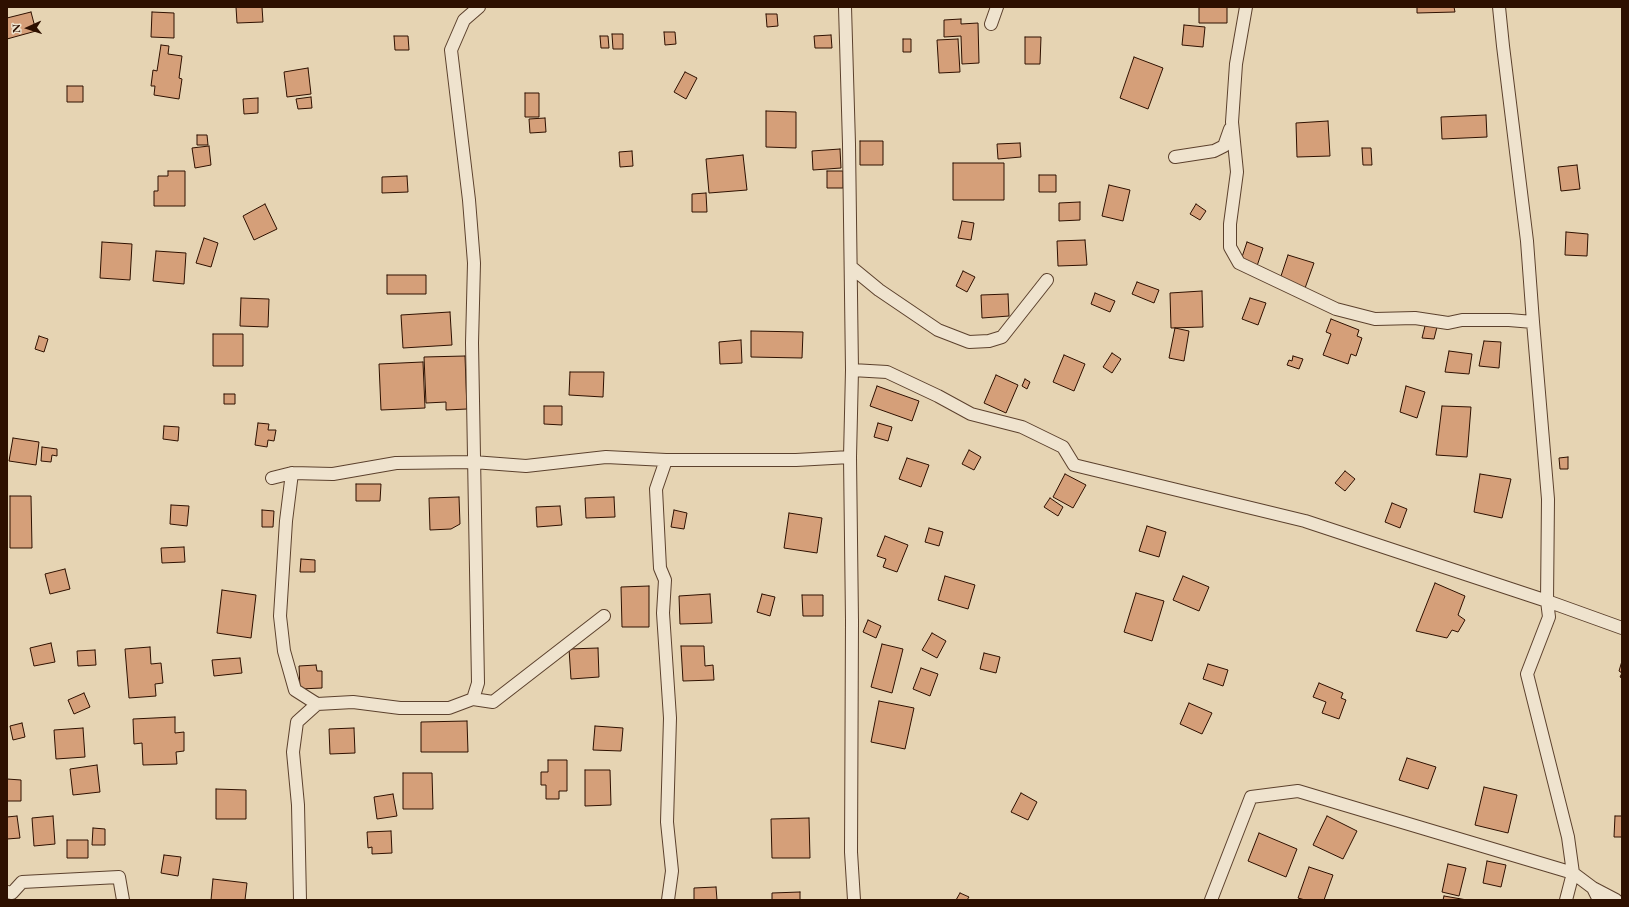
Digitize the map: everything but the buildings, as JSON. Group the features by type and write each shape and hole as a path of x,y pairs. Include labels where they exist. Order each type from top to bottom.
{"street":[{"path":"473,699 478,683 473,462 472,343 474,263 469,200 451,50 464,20 478,7"},
{"path":"844,7 849,144 852,370 850,457 852,621 851,852 857,898"},
{"path":"991,24 996,7"},
{"path":"1246,7 1236,64 1232,122 1237,172 1230,224 1230,247 1239,262 1336,309 1375,319 1415,318 1448,323 1462,320 1509,320 1533,322"},
{"path":"1500,7 1504,62 1528,241 1533,322 1548,499 1547,601 1549,617 1527,674 1568,837 1573,873 1566,900"},
{"path":"1175,157 1214,151 1224,146 1232,122"},
{"path":"851,267 880,290 932,326 969,342 1002,337 1047,280"},
{"path":"852,370 887,372 938,396 971,414 1022,428 1063,447 1074,465 1305,521 1547,601 1622,628"},
{"path":"272,478 292,473 333,474 396,464 473,462 526,466 606,457 666,460 796,460 850,457"},
{"path":"666,460 656,489 660,568 665,580 663,613 670,718 667,822 672,871 668,900"},
{"path":"292,473 286,521 280,616 284,651 295,690 317,704 353,702 400,708 449,708 473,699 493,702 604,616"},
{"path":"300,900 298,804 293,752 297,722 317,704"},
{"path":"1211,900 1251,797 1298,791 1573,873 1593,888 1616,900"},
{"path":"7,892 12,894 22,882 119,877 123,900"},
{"path":"1593,888 1599,900"}]}
